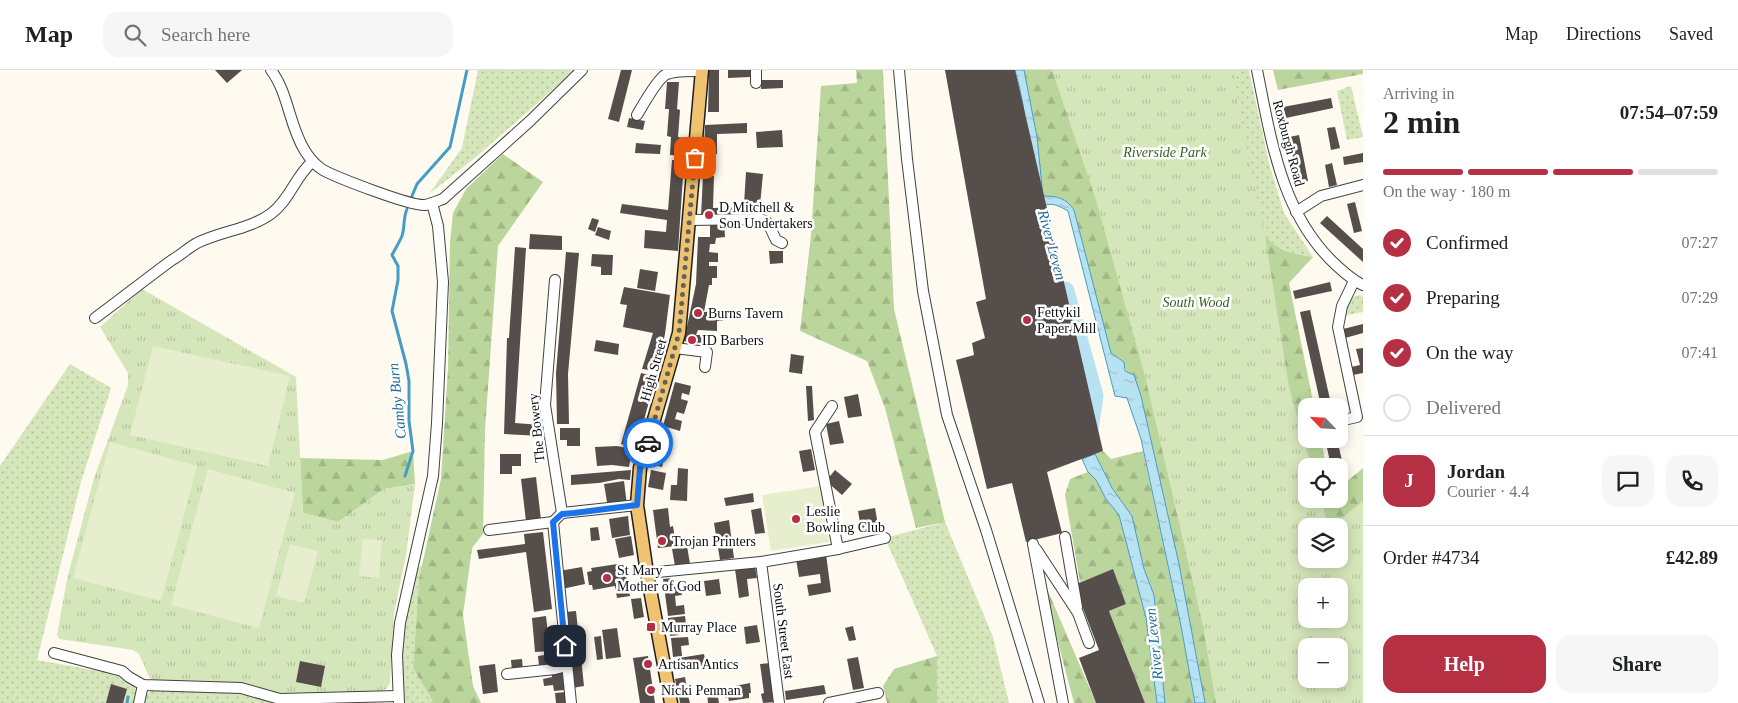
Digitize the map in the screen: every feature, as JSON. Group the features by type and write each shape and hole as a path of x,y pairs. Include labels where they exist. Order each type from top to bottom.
{"main road":[{"name":"High Street","path":"671,703 647,573 637,505 640,468 679,333 702,71"}],"street":[{"path":"271,70 280,85 301,144 312,162 333,175 374,191 419,205 443,199 536,116 582,70"},
{"path":"637,115 648,96 666,75 688,70 702,71"},
{"path":"756,70 756,83"},
{"path":"899,70 923,291 947,415 986,530 1039,703"},
{"name":"Roxburgh Road","path":"1257,70 1282,180 1296,212 1320,250 1358,283"},
{"path":"95,318 150,275 190,247 216,235 263,219 273,212 286,197 302,171 312,162"},
{"path":"1296,212 1321,196 1362,188"},
{"path":"54,654 122,671 143,685 240,688 280,699 399,700 398,655 400,623 433,476 437,423 443,282 438,226 432,203"},
{"path":"689,220 761,219 768,223 776,240 782,243"},
{"name":"The Bowery","path":"554,280 545,405 562,514"},
{"path":"1348,418 1357,416 1359,407 1338,327 1342,306 1358,283"},
{"path":"675,348 707,352 705,367"},
{"path":"832,406 815,432 838,549"},
{"path":"489,530 553,522 562,514 637,505"},
{"path":"553,522 571,703"},
{"path":"1065,537 1078,613 1089,643"},
{"path":"647,573 761,562 838,549 885,538"},
{"path":"1062,703 1033,544 1078,613"},
{"name":"South Street East","path":"761,562 779,703"},
{"path":"507,674 567,666"},
{"path":"138,703 143,685"},
{"path":"828,703 878,693"}],"green space":[{"path":"478,70 575,70 476,157 429,194 462,148"},
{"path":"856,70 883,70 894,309 945,522 916,528 885,408 867,361 800,331 811,235 821,86 857,83"},
{"name":"Riverside Park","path":"1024,70 1233,70 1241,121 1265,236 1281,249 1313,257 1289,283 1312,398 1298,398 1298,448 1323,448 1325,458 1298,458 1298,508 1348,508 1348,480 1363,468 1363,703 1205,703 1179,564 1141,396 1126,371 1124,362 1111,353 1074,210 1068,203 1060,199 1042,197 1037,137"},
{"name":"Riverside Park","path":"1052,70 1233,70 1241,121 1265,236 1289,387 1298,419 1298,448 1306,448 1309,458 1298,458 1298,508 1323,508 1326,518 1298,518 1298,568 1348,568 1348,518 1342,518 1363,501 1363,703 1216,703 1203,626 1145,376 1096,200"},
{"path":"1233,70 1249,70 1269,163 1284,213 1313,257 1281,249 1265,236 1241,121"},
{"path":"1273,70 1363,70 1363,74 1278,90"},
{"path":"1351,86 1363,137 1347,140 1337,91"},
{"path":"503,154 543,182 498,246 485,430 483,534 472,548 463,615 473,686 481,703 434,703 413,668 419,579 441,479 448,368 450,242 453,213 466,189"},
{"path":"142,289 296,377 303,513 338,522 384,489 415,484 406,556 394,613 390,683 386,689 379,692 280,694 151,681 139,654 133,650 59,639 57,635 67,579 94,478 128,385 128,373 100,327"},
{"path":"1360,295 1363,297 1363,312 1343,316 1348,298"},
{"path":"153,346 290,376 268,466 130,435"},
{"path":"70,364 111,388 81,482 37,660 105,672 132,682 137,693 135,703 0,703 0,466"},
{"path":"110,442 197,466 161,601 73,578"},
{"path":"413,451 415,484 384,489 338,522 303,513 300,458 383,460"},
{"path":"1103,451 1111,459 1143,451 1181,626 1195,703 1165,703 1154,595 1144,569 1132,516 1112,488 1095,454"},
{"path":"208,469 295,493 259,628 171,605"},
{"path":"1088,472 1096,480 1106,499 1119,515 1146,618 1157,703 1145,703 1109,611 1126,604 1113,570 1080,582 1065,495 1070,479"},
{"name":"Leslie Bowling Club","path":"821,486 829,542 771,551 762,495"},
{"path":"945,522 993,637 1009,703 937,703 937,656 885,538"},
{"path":"363,539 382,540 379,578 359,576"},
{"path":"290,544 318,551 304,603 276,596"},
{"path":"423,564 419,579 413,668 434,703 399,703 397,677 410,576"},
{"path":"1039,570 1096,703 1074,703"},
{"path":"937,656 937,703 887,703 883,686 894,669"},
{"path":"153,689 241,692 276,703 142,703 142,699"}],"water":[{"path":"1015,70 1024,70 1037,137 1043,196 1061,198 1074,210 1111,353 1124,362 1125,371 1134,375 1141,396 1179,564 1205,703 1195,703 1181,626 1141,439 1127,398 1115,396 1068,211 1052,204 1034,209 1026,122"},
{"path":"1095,454 1112,488 1132,516 1144,569 1154,595 1165,703 1157,703 1146,618 1119,515 1106,499 1096,480 1088,472 1082,459"}],"building":[{"path":"215,70 242,70 227,83"},
{"path":"621,70 632,70 619,122 608,119"},
{"path":"709,70 719,70 719,112 708,112"},
{"path":"728,70 750,70 750,77 728,78"},
{"name":"Fettykil Paper Mill","path":"945,70 1015,70 1103,451 1047,472 1062,533 1026,542 1012,483 987,489 956,360 974,355 972,343 985,338 976,302 986,299"},
{"path":"761,80 783,80 783,88 761,89"},
{"path":"667,82 679,82 677,109 680,110 678,137 685,138 684,156 670,155 671,137 667,136 669,109 665,109"},
{"path":"1331,98 1333,108 1286,118 1283,107"},
{"path":"629,118 645,121 643,130 627,127"},
{"path":"747,123 747,133 717,134 717,154 704,154 705,125"},
{"path":"1335,127 1340,148 1331,150 1327,128"},
{"path":"782,130 783,147 757,148 756,132"},
{"path":"1299,135 1308,181 1298,183 1289,137"},
{"path":"636,143 661,145 660,154 635,153"},
{"path":"1363,153 1363,162 1344,165 1343,157"},
{"path":"672,160 684,161 678,251 644,248 645,230 666,232 667,220 620,213 622,204 668,210"},
{"path":"1332,163 1337,185 1329,187 1325,165"},
{"path":"746,172 763,174 760,205 744,204"},
{"path":"703,175 714,176 713,208 746,207 746,216 701,216"},
{"path":"1355,202 1362,231 1354,233 1347,204"},
{"path":"1327,216 1363,249 1363,262 1320,223"},
{"path":"592,218 599,220 595,232 588,229"},
{"path":"724,221 725,237 716,238 715,244 710,244 709,252 718,253 718,262 709,262 709,266 717,266 717,278 712,278 712,285 709,285 704,312 722,311 723,321 717,321 717,331 698,330 696,335 713,335 712,342 694,343 684,341 696,284 698,237 710,237 710,222"},
{"path":"598,227 611,231 609,240 595,235"},
{"path":"530,234 562,236 562,250 529,249"},
{"path":"515,247 526,248 515,423 541,425 541,436 504,434 507,338 509,338"},
{"path":"769,251 783,251 783,263 770,264"},
{"path":"566,252 579,253 568,374 569,424 557,424 556,373"},
{"path":"592,254 613,255 612,275 601,275 601,267 591,266"},
{"path":"640,269 658,272 655,291 637,288"},
{"path":"1330,282 1332,291 1295,299 1293,291"},
{"path":"624,287 670,295 665,334 657,371 642,369 653,333 623,327 627,305 620,304"},
{"path":"1310,310 1330,398 1319,398 1300,312"},
{"path":"1363,324 1363,333 1345,338 1343,329"},
{"path":"596,340 619,344 618,355 594,351"},
{"path":"1363,348 1363,373 1353,375 1351,367 1360,365 1356,349"},
{"path":"791,354 804,356 802,374 789,372"},
{"path":"641,373 656,377 636,448 621,444"},
{"path":"675,382 691,386 689,395 682,393 681,399 688,401 684,414 677,412 675,419 682,421 680,431 663,426"},
{"path":"806,386 812,386 814,420 808,421"},
{"path":"858,394 862,416 848,418 844,397"},
{"path":"839,421 844,443 830,445 826,424"},
{"path":"560,428 580,428 580,446 567,446 567,440 560,440"},
{"path":"659,431 669,433 665,449 656,447"},
{"path":"617,446 632,449 629,467 597,466 595,447"},
{"path":"656,448 666,451 662,467 653,465"},
{"path":"1327,448 1339,448 1341,458 1329,458"},
{"path":"811,449 815,470 803,472 799,451"},
{"path":"500,454 521,454 521,466 512,466 512,474 500,474"},
{"path":"678,468 688,469 687,501 670,500 671,485 677,485"},
{"path":"631,470 630,480 619,479 571,485 571,475"},
{"path":"651,470 666,473 663,490 648,487"},
{"path":"835,470 852,484 842,495 826,481"},
{"path":"536,477 541,520 526,521 521,479"},
{"path":"624,481 627,505 608,508 604,484"},
{"path":"753,493 754,502 726,506 724,498"},
{"path":"668,508 670,527 673,526 676,546 658,548 653,510"},
{"path":"761,508 765,533 755,534 751,510"},
{"path":"875,508 878,525 861,528 858,511"},
{"path":"628,516 630,535 612,538 609,519"},
{"path":"729,520 734,558 720,560 714,523"},
{"path":"598,527 600,540 591,541 590,528"},
{"path":"543,532 552,609 534,612 526,552 479,559 477,550 525,544 524,534"},
{"path":"631,536 634,555 619,558 615,539"},
{"path":"687,546 690,564 675,566 672,549"},
{"path":"826,554 831,592 809,596 807,585 821,583 820,574 799,577 796,559"},
{"name":"St Mary Mother of God","path":"624,563 630,596 617,598 615,586 593,590 592,585 589,585 587,572 592,571 591,568"},
{"path":"755,566 757,578 747,579 749,596 739,598 735,569"},
{"path":"582,567 585,584 562,589 559,571"},
{"path":"1113,569 1126,604 1109,611 1145,703 1096,703 1079,658 1099,650 1074,585"},
{"path":"672,578 673,587 681,586 682,595 675,596 676,606 684,605 685,614 668,616 663,579"},
{"path":"719,579 721,594 706,596 704,581"},
{"path":"641,598 644,617 634,619 631,599"},
{"path":"576,611 584,686 572,688 564,612"},
{"path":"546,616 550,651 535,652 532,618"},
{"path":"685,616 686,624 678,625 679,635 670,636 668,618"},
{"path":"757,625 760,642 746,644 744,627"},
{"path":"853,626 856,640 849,641 845,628"},
{"path":"617,628 621,657 606,659 602,630"},
{"path":"601,636 603,659 597,660 594,637"},
{"path":"688,637 689,645 681,646 682,656 673,657 671,638"},
{"path":"557,653 558,664 539,666 538,656"},
{"path":"704,654 706,665 680,669 679,658"},
{"path":"648,656 655,703 640,703 633,658"},
{"path":"858,657 864,688 853,690 847,659"},
{"path":"522,659 523,670 512,671 511,660"},
{"path":"300,661 325,666 321,687 296,682"},
{"path":"772,663 777,702 763,703 761,694 764,693 760,664"},
{"path":"495,664 498,692 483,694 479,666"},
{"path":"562,672 565,690 554,691 553,685 544,686 543,679 552,677 551,673"},
{"path":"685,677 688,695 678,696 675,679"},
{"path":"750,683 751,693 749,693 749,698 729,701 728,697 725,698 724,688"},
{"path":"111,684 127,689 123,703 106,703"},
{"path":"824,685 826,694 786,700 785,691"},
{"path":"717,691 719,703 708,703 707,693"},
{"path":"566,692 567,703 556,703 555,693"},
{"path":"688,696 690,703 680,703 679,697"}],"waterway":[{"name":"Camby Burn","path":"412,196 417,184 450,147 467,70"},
{"name":"Camby Burn","path":"405,476 413,451 409,421 409,381 392,311 398,280 398,266 392,255 402,236 407,209"},
{"name":"River Leven","path":"1065,291 1094,396 1089,429"},
{"name":"Camby Burn","path":"127,703 128,697"}],"way so far":[{"path":"648,443 679,333 695,158"}],"place":[{"name":"D Mitchell & Son Undertakers","path":"709,215"},
{"name":"Burns Tavern","path":"698,313"},
{"name":"Fettykil Paper Mill","path":"1027,320"},
{"name":"ID Barbers","path":"692,340"},
{"name":"Leslie Bowling Club","path":"796,519"},
{"name":"Trojan Printers","path":"662,541"},
{"name":"St Mary Mother of God","path":"607,578"},
{"name":"Murray Place","path":"651,627"},
{"name":"Artisan Antics","path":"648,664"},
{"name":"Nicki Penman","path":"651,690"}],"route":[{"path":"565,646 552,530 553,522 562,514 637,505 640,468 648,443"}],"park label":[{"name":"South Wood","path":"1196,302"}]}
